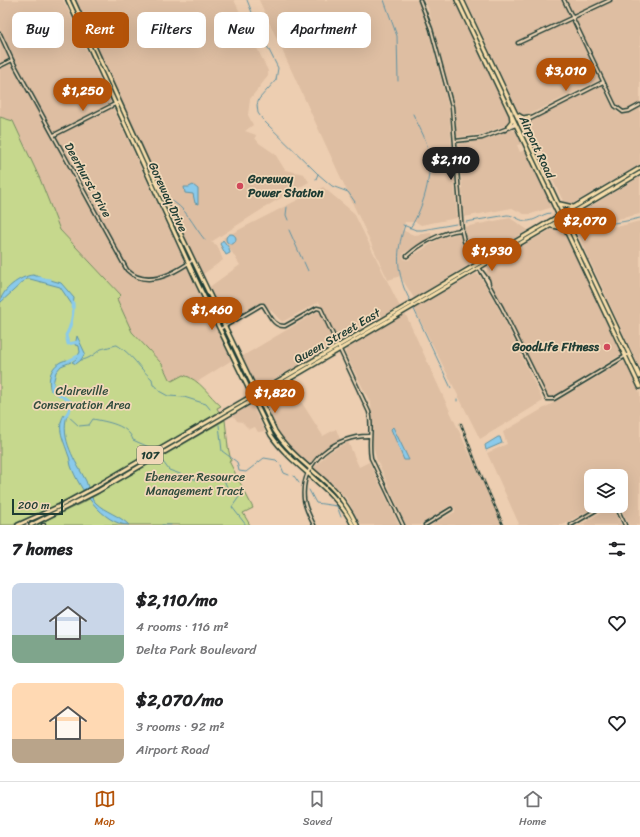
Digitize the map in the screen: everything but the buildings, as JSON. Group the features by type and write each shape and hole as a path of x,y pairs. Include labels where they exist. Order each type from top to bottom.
{"main road":[{"name":"Goreway Drive","path":"68,0 256,407 275,440 335,498 353,525"},
{"name":"Goreway Drive","path":"72,0 224,326 280,440 344,502 357,525"},
{"name":"Airport Road","path":"457,0 511,112 527,135 640,377"},
{"name":"Airport Road","path":"462,0 515,112 559,216 640,387"},
{"path":"508,126 512,121 510,114 511,112"},
{"path":"515,112 521,117 528,119 525,125 527,135"},
{"name":"Queen Street East","path":"31,525 98,491 340,350 415,302 640,168"},
{"name":"Queen Street East","path":"415,302 480,268 640,173"},
{"path":"560,204 573,207"},
{"path":"552,226 565,228"},
{"path":"504,254 504,250 509,246"},
{"path":"599,302 604,300"},
{"name":"Queen Street East","path":"18,525 95,487 262,389 402,310"},
{"path":"253,386 262,389"},
{"path":"245,399 248,390"},
{"path":"261,404 264,394"},
{"path":"247,404 256,407"}],"street":[{"path":"420,0 430,29 452,107 461,230 464,241 488,280 547,399 554,399 629,354"},
{"path":"564,0 614,106 620,111 629,111 640,105"},
{"path":"518,43 610,0"},
{"name":"Deerhurst Drive","path":"0,34 12,60 131,274 143,279 157,278 193,260"},
{"path":"0,66 12,60"},
{"path":"455,142 482,138 505,130 603,82"},
{"path":"54,135 119,102"},
{"path":"505,130 508,126 519,123"},
{"path":"407,256 436,237 445,233 461,230"},
{"path":"219,329 261,305 264,305 275,324 280,327 285,326 319,308 322,310 369,412 369,448 371,458 403,525"},
{"path":"314,525 304,501 304,483 310,469 325,451 343,440 352,437 370,436"},
{"path":"425,525 451,509"},
{"path":"571,525 591,513"},
{"path":"619,513 625,525"}],"shaded area":[{"path":"0,0 63,0 72,19 72,48 85,48 184,261 179,266 147,282 158,281 186,268 188,269 232,360 197,382 189,377 170,380 162,364 132,332 116,299 121,295 60,230 40,179 13,121 0,117"},
{"path":"75,0 234,0 240,12 214,12 214,48 257,48 268,71 268,76 250,99 248,115 253,125 245,131 256,135 255,138 259,143 275,154 285,170 304,174 309,182 272,203 211,242 217,245 223,260 202,275 97,48 129,48 129,12 81,12"},
{"path":"259,0 418,0 423,10 449,109 457,218 421,225 416,222 405,222 402,230 414,235 431,233 432,237 404,253 403,257 405,260 409,260 412,256 439,239 460,233 462,243 471,260 470,264 414,298 400,276 388,280 281,48 371,48 371,12 277,12 277,39 269,22 269,12 265,12"},
{"path":"424,0 454,0 510,117 508,124 483,134 457,137 455,108 428,8"},
{"path":"466,0 640,0 640,164 572,204 564,203 526,126 529,122 601,84 613,108 619,114 633,112 638,108 637,105 630,109 620,108 614,101 603,78 526,116 520,115"},
{"path":"511,129 516,132 522,144 517,145 520,152 527,149 552,207 531,214 524,214 512,208 464,217 459,144 491,138"},
{"path":"640,177 640,214 609,221 599,221 574,216"},
{"path":"323,187 354,213 400,307 342,339 337,337 319,302 282,322 262,301 229,322 225,322 208,288 240,265 223,238"},
{"path":"510,218 528,230 482,257 475,256 467,242 464,227"},
{"path":"571,220 591,226 605,227 621,226 640,221 640,369"},
{"path":"554,228 560,228 564,232 621,353 551,398 546,396 486,272 489,265"},
{"path":"476,274 480,276 501,313 543,401 480,439 414,308"},
{"path":"317,312 320,313 334,341 333,345 262,386 255,385 241,357"},
{"path":"405,313 502,525 431,525 455,512 455,508 451,505 420,525 406,525 376,458 373,445 371,404 345,353 347,348"},
{"path":"625,361 640,393 640,525 629,525 623,513 628,513 628,469 584,469 584,513 563,525 517,525 519,524 487,453 507,444 503,432"},
{"path":"292,381 301,398 295,402 302,403 323,436 336,429 340,439 310,463 299,456 284,441 264,402 266,396"},
{"path":"247,407 253,408 265,431 258,432 255,427 249,429 242,422 237,421 233,415"},
{"path":"348,442 359,467 369,462 399,525 361,525 347,499 332,483 314,468 328,453"},
{"path":"600,513 615,513 621,525 580,525"}],"green space":[{"name":"Claireville Conservation Area","path":"0,117 13,121 40,179 60,230 121,295 117,299 132,332 162,364 169,379 172,381 183,375 189,377 199,384 221,406 217,408 219,412 72,498 13,525 0,525"},
{"name":"Ebenezer Resource Management Tract","path":"225,420 231,461 229,461 253,508 243,513 250,525 36,525 84,502"}],"water":[{"path":"193,185 198,189 198,204 195,203 193,194 185,193 184,187"},
{"path":"229,234 233,234 236,239 233,244 229,244 226,241 226,237"},
{"path":"223,240 229,248 230,253 226,255 220,244"},
{"path":"33,275 61,283 74,298 73,306 60,287 30,279 26,279 0,303 4,293 12,284 22,278"},
{"path":"77,336 85,353 81,360 76,364 72,362 76,359 80,352 79,346 75,345"},
{"path":"67,360 71,362 61,366 56,372 51,391 49,381 54,367 62,361"},
{"path":"64,415 67,415 65,433 70,450 86,481 92,498 104,509 129,525 110,519 101,512 93,504 80,484 71,466 61,430"},
{"path":"393,427 409,460 404,460 391,429"},
{"path":"500,437 502,443 486,450 485,445"}],"waterway":[{"path":"247,0 253,15 260,24 263,38 278,68 276,80 259,99 257,105 258,113 263,120 318,174 332,186 348,192 355,202"},
{"path":"384,0 397,36 398,81"},
{"path":"410,228 424,198 429,174 429,152 413,114"},
{"path":"316,179 318,174"},
{"path":"168,199 180,206 205,240"},
{"path":"287,207 286,215 288,220"},
{"path":"466,222 507,215 529,221 550,213"},
{"path":"574,219 591,223 607,223 623,222 640,218"},
{"path":"403,225 416,230 422,230 456,224"},
{"path":"405,225 398,256 401,279 451,388"},
{"path":"289,230 302,259"},
{"path":"304,262 308,271"},
{"path":"38,278 50,280"},
{"path":"73,303 72,319 66,335 68,344 78,342"},
{"path":"81,360 89,358 101,349 117,345 127,353 152,379 153,385 157,387 159,391 168,396 184,397 206,404 210,409"},
{"path":"68,361 78,356"},
{"path":"52,381 52,390 71,402 71,407 65,417"},
{"path":"67,415 79,426 89,425 93,419 117,425 127,431 133,440 151,448"},
{"path":"219,425 222,451 237,462 239,471 246,472 264,458 276,460 279,463"},
{"path":"160,458 169,470 194,479 205,481 215,479 218,475 222,476 228,489 237,494 239,497 232,507 246,525"},
{"path":"281,466 284,473 289,475"},
{"path":"294,476 299,483"},
{"path":"309,490 316,503 337,506 341,517"},
{"path":"162,525 171,525"}],"railway":[{"path":"461,424 477,466 503,525"}],"place":[{"name":"Goreway Power Station","path":"240,186"},
{"name":"GoodLife Fitness","path":"607,347"}]}
